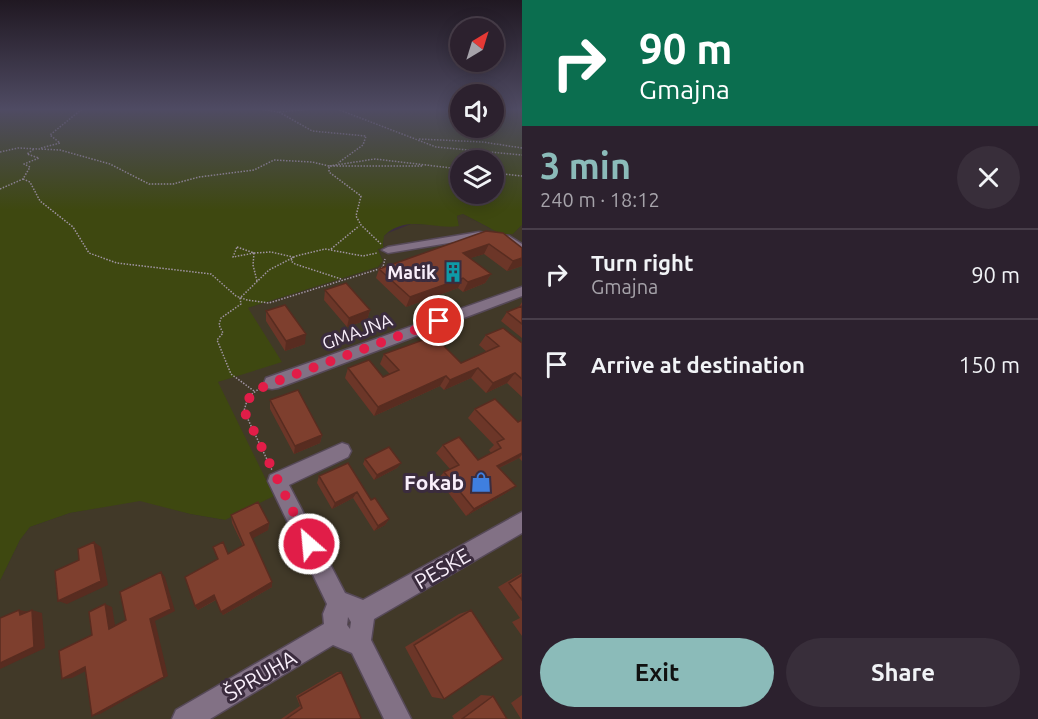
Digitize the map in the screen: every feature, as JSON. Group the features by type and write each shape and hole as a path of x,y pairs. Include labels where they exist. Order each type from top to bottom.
{"street":[{"path":"388,250 479,235 496,235 522,249"},
{"name":"GMAJNA","path":"272,383 522,291"},
{"path":"342,451 277,481 351,610 364,625 347,635 398,719"},
{"name":"PESKE","path":"351,610 522,522"},
{"name":"ŠPRUHA","path":"184,719 347,635"}],"path":[{"path":"0,189 23,179 30,167 24,164 39,158 27,154 35,149 59,143"},
{"path":"337,163 364,143"},
{"path":"424,143 436,147 522,155"},
{"path":"487,143 522,148"},
{"path":"0,152 18,148 60,150 110,164 149,183 173,184 199,177 254,170 274,160 312,162 329,166 426,165"},
{"path":"329,166 375,159 450,168"},
{"path":"329,166 329,171 361,196 356,216 361,225 388,250"},
{"path":"504,174 522,176"},
{"path":"23,179 30,182 37,199 48,205 53,215 75,228 81,245 87,252 114,262 211,274 222,279 240,298 241,304 219,321 224,333 217,340 231,374 254,391"},
{"path":"240,298 269,270 293,257 330,249 345,240 352,230 361,225"},
{"path":"254,253 237,247 233,254 237,258 254,253 271,252 293,257"},
{"path":"330,249 365,256 388,250"},
{"path":"240,298 268,303 343,281 383,267 385,252 388,250"},
{"path":"254,253 252,265 258,282"},
{"path":"293,257 291,261 295,264 326,272 343,281"},
{"path":"272,383 254,391 248,397 244,411 277,481"}],"shaded area":[{"path":"463,214 489,228 513,234 522,225 522,719 0,719 0,581 20,540 30,527 70,513 140,500 190,514 225,520 218,382 241,373 248,308 378,267 383,261 378,248 384,245 384,236 388,233 411,224 459,226 457,216"}],"green space":[{"path":"0,143 522,143 522,225 513,234 501,234 463,214 457,216 459,226 411,224 401,226 392,229 384,236 383,248 378,249 383,261 378,267 248,308 282,362 218,382 274,496 225,520 140,501 70,513 30,527 20,540 0,581"}],"building":[{"path":"486,231 503,233 522,248 522,258 513,261 489,244 463,253 491,274 468,282 463,278 410,297 379,269"},
{"path":"346,283 370,310 349,318 325,290"},
{"path":"285,305 306,334 286,341 266,311"},
{"path":"522,306 522,324 507,312"},
{"path":"503,328 522,343 522,379 515,373 493,383 478,368 450,380 446,376 378,407 348,368 369,360 383,377 399,370 384,354 434,336 461,363 499,346 486,335"},
{"path":"298,390 322,435 295,446 270,400"},
{"path":"495,399 518,422 522,420 522,453 497,466 516,486 474,509 444,472 459,465 443,445 459,437 478,460 501,448 497,442 504,439 475,409"},
{"path":"389,447 401,463 377,475 365,459"},
{"path":"348,463 371,500 375,498 389,519 378,526 357,492 335,503 319,476"},
{"path":"258,502 269,523 250,533 272,582 221,612 214,595 195,606 185,577 218,559 213,547 223,542 228,554 244,545 231,515"},
{"path":"94,542 101,581 58,601 55,571 79,560 78,549"},
{"path":"161,572 171,609 150,619 164,677 92,716 85,667 62,679 59,651 92,635 89,612 105,604 109,629 126,620 120,592"},
{"path":"522,575 522,600 509,583"},
{"path":"19,610 20,615 32,610 34,647 0,663 0,618"},
{"path":"471,610 503,659 444,699 414,645"},
{"path":"341,672 361,718 286,719 302,708 298,697"},
{"path":"493,696 507,719 462,719"}],"place":[{"name":"Matik","path":"453,272"},
{"name":"Fokab","path":"481,482"}],"route":[{"path":"309,544 244,411 248,397 254,391 272,383 439,321"}]}
